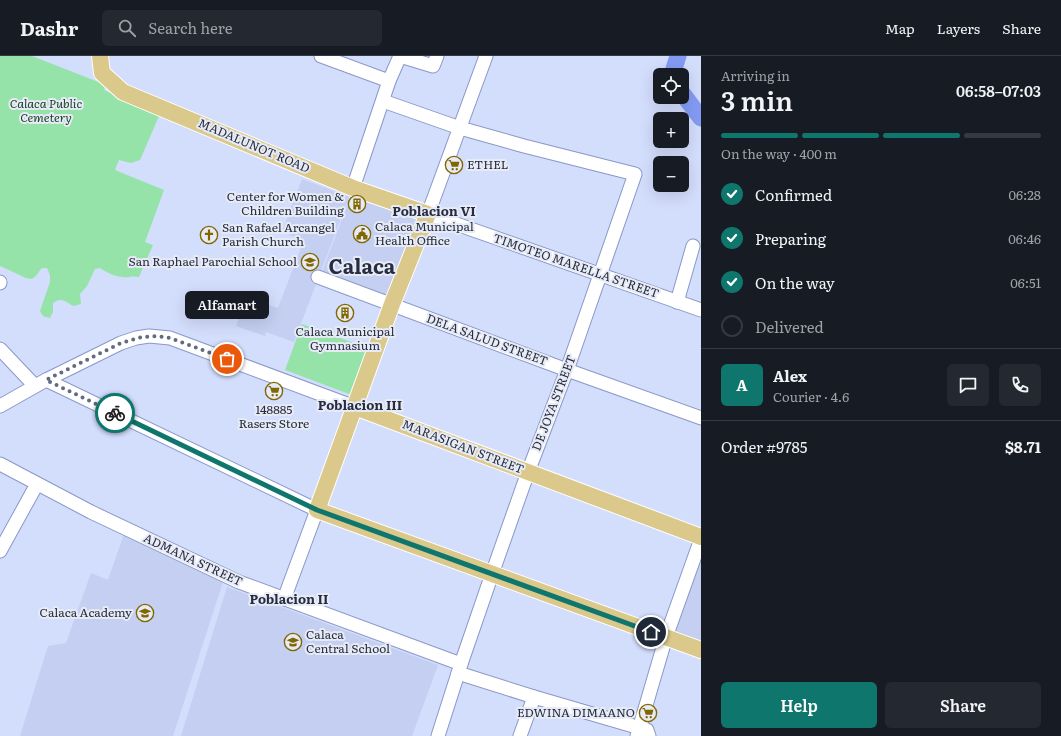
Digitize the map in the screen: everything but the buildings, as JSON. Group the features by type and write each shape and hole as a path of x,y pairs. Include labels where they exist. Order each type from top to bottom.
{"main road":[{"name":"MADALUNOT ROAD","path":"100,56 102,74 124,92 353,188 428,214"},
{"path":"428,214 392,304 317,510 701,650"},
{"name":"MARASIGAN STREET","path":"355,407 701,538"}],"street":[{"path":"321,56 389,81"},
{"path":"353,188 389,81 400,56 433,66 437,56"},
{"path":"428,214 486,56"},
{"path":"383,101 460,128"},
{"name":"DE JOYA STREET","path":"438,736 459,668 528,472 601,275 635,174 460,128"},
{"name":"TIMOTEO MARELLA STREET","path":"428,214 701,310"},
{"path":"677,302 693,246"},
{"name":"DELA SALUD STREET","path":"318,277 567,370 701,418"},
{"name":"MARASIGAN STREET","path":"0,406 41,383 121,343 136,338 157,336 170,338 355,407"},
{"path":"0,349 41,383 317,510 284,599"},
{"name":"ADMANA STREET","path":"0,464 91,512 239,582 534,697 642,733"},
{"path":"0,551 37,484"},
{"path":"642,733 666,637 701,538"},
{"path":"520,736 534,697"}],"shaded area":[{"name":"San Raphael Parochial School","path":"302,179 349,197 294,342 266,332 265,336 236,326 247,298 278,308 304,240 282,232"},
{"path":"352,192 421,218 391,298 322,272"},
{"name":"Calaca Academy","path":"125,531 223,582 173,736 20,736 48,646 66,643 91,573 108,580"},
{"path":"701,558 701,644 673,633"},
{"name":"Calaca Central School","path":"227,587 438,665 412,736 181,736"}],"green space":[{"name":"Calaca Public Cemetery","path":"0,56 32,56 106,85 104,90 159,116 140,160 131,163 119,160 115,170 164,190 145,242 153,245 139,277 120,277 110,274 100,268 95,269 87,286 80,294 81,304 73,306 63,300 58,300 53,303 53,312 50,318 43,316 40,311 50,282 50,275 47,268 42,268 32,279 26,278 0,266"},
{"path":"302,324 370,349 355,392 349,394 285,370"}],"waterway":[{"path":"674,68 678,56"},
{"path":"689,102 701,118"}],"way so far":[{"path":"115,413 46,380 121,343 136,338 149,336 170,338 227,359"}],"place":[{"name":"ETHEL","path":"454,165"},
{"name":"Center for Women & Children Building","path":"357,204"},
{"name":"Calaca Municipal Health Office","path":"362,234"},
{"name":"San Rafael Arcangel Parish Church","path":"209,235"},
{"name":"San Raphael Parochial School","path":"310,262"},
{"name":"Calaca Municipal Gymnasium","path":"345,313"},
{"name":"Alfamart","path":"227,359"},
{"name":"148885 Rasers Store","path":"274,391"},
{"name":"Calaca Academy","path":"145,613"},
{"name":"Calaca Central School","path":"293,642"},
{"name":"EDWINA DIMAANO","path":"648,713"}],"district":[{"name":"Poblacion VI","path":"434,211"},
{"name":"Calaca","path":"362,267"},
{"name":"Poblacion III","path":"360,405"},
{"name":"Poblacion II","path":"289,599"}],"route":[{"path":"115,413 317,510 651,632"}]}
